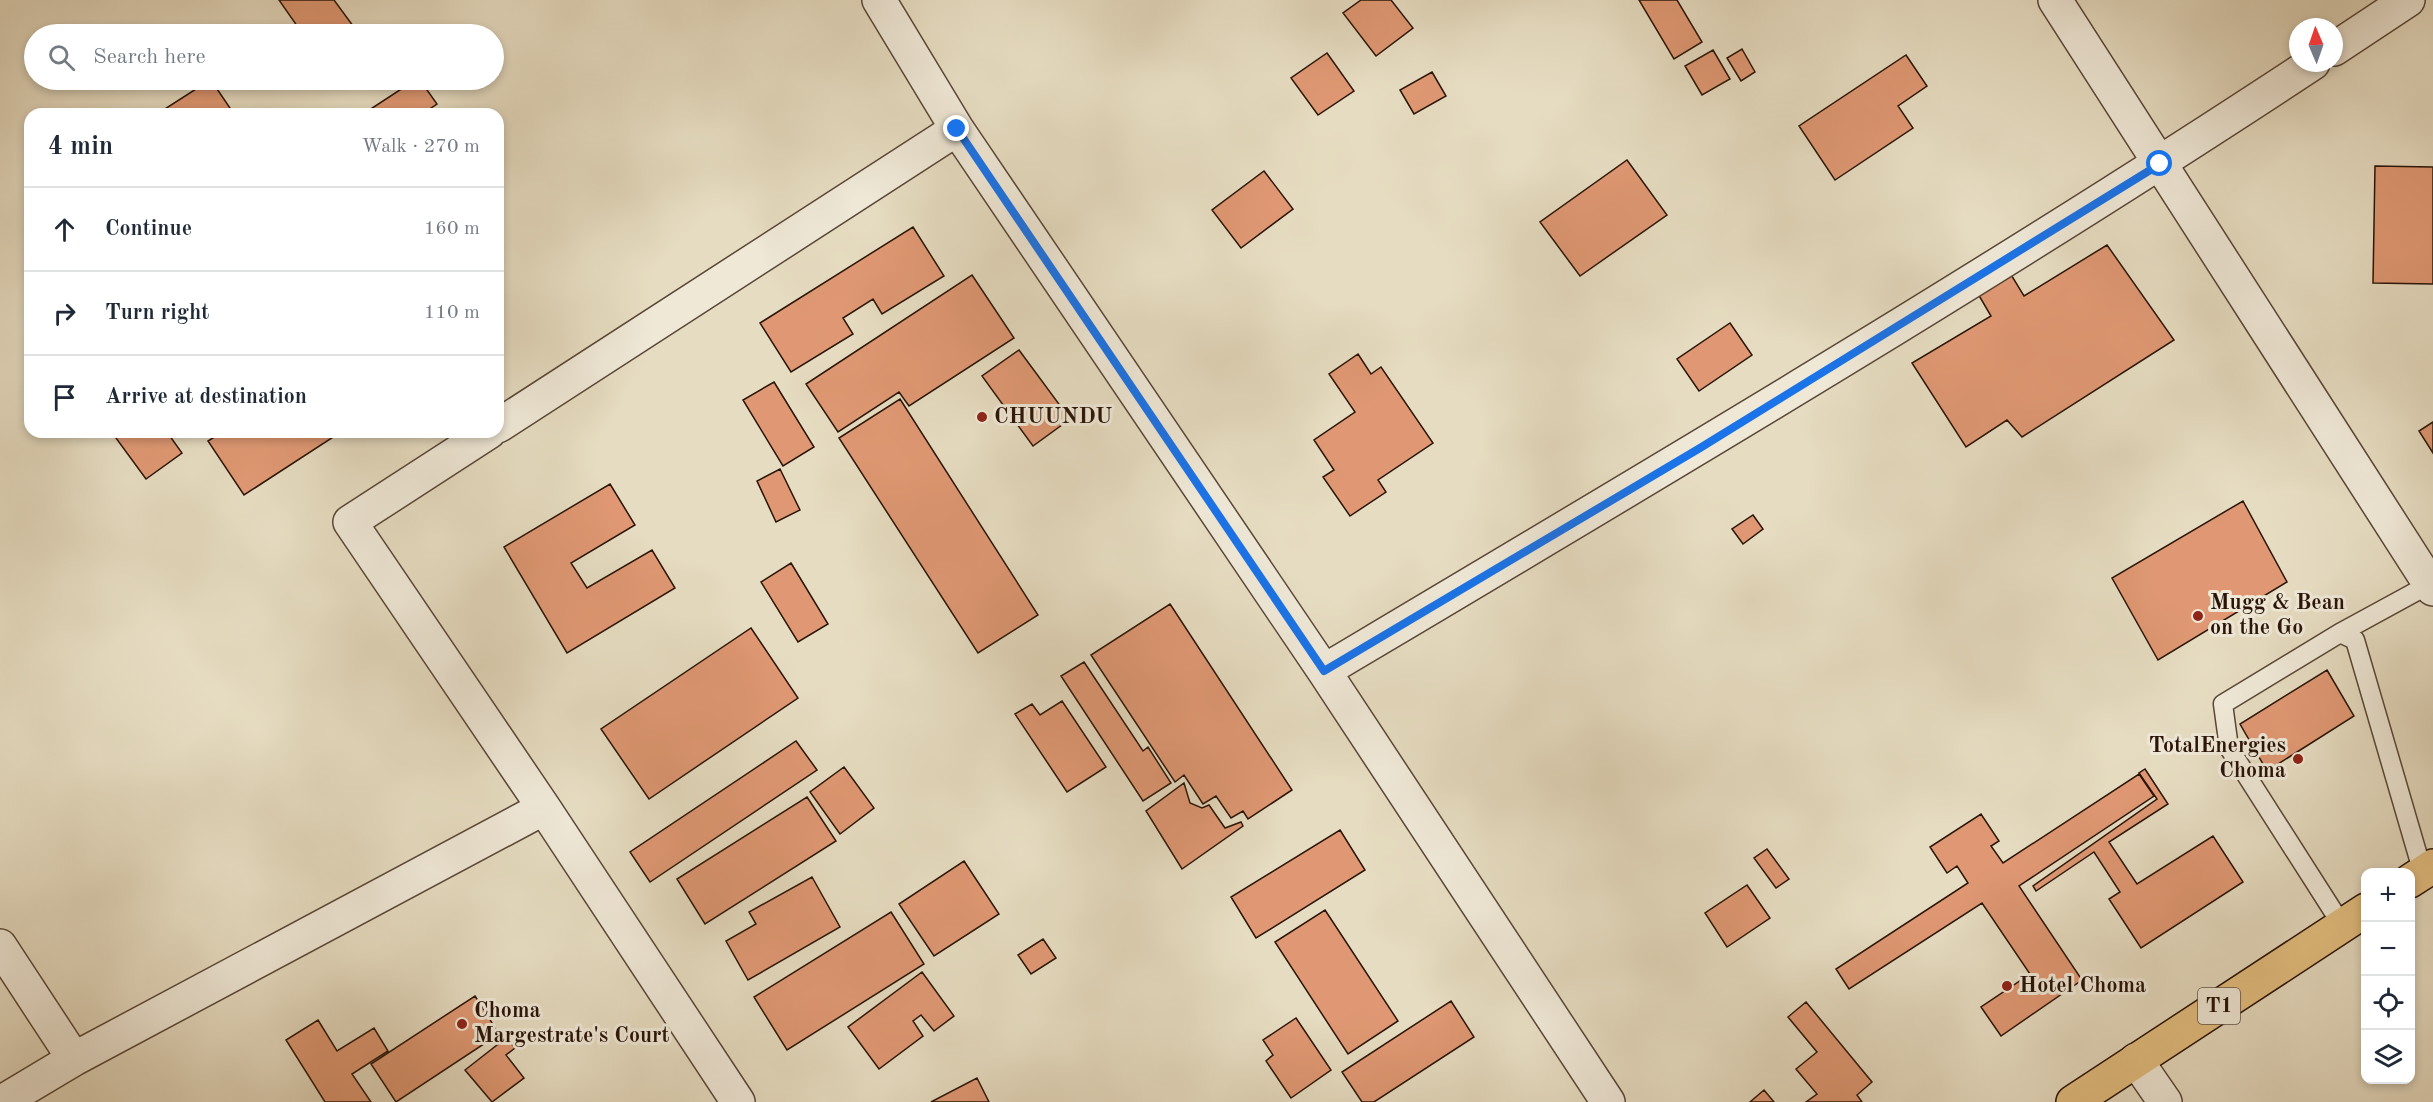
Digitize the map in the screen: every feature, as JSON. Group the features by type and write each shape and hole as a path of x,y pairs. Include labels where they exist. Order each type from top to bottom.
{"highway":[{"name":"T1","path":"2073,1102 2354,918"}],"street":[{"path":"879,0 957,129 1324,671 1608,1102"},
{"path":"2055,0 2432,587"},
{"path":"2343,43 2408,0"},
{"path":"1324,671 1700,448 2160,164 2299,72"},
{"path":"504,422 957,129"},
{"path":"480,438 350,522 544,808 738,1102"},
{"path":"2,1102 74,1059 544,808"},
{"path":"0,946 74,1059"},
{"path":"2136,1060 2164,1102"}],"lane":[{"path":"2354,918 2229,748 2223,704 2340,633 2432,587"},
{"path":"2340,633 2355,640 2422,873"}],"building":[{"path":"279,0 334,0 352,24 296,24"},
{"path":"1361,0 1391,0 1413,28 1376,56 1343,13"},
{"path":"1639,0 1677,0 1702,42 1674,59"},
{"path":"1742,49 1755,72 1741,81 1727,58"},
{"path":"1713,50 1730,79 1702,95 1685,66"},
{"path":"1327,53 1354,91 1318,115 1291,78"},
{"path":"1906,55 1927,86 1898,106 1913,128 1835,180 1799,126"},
{"path":"1432,72 1446,96 1414,114 1400,90"},
{"path":"194,90 218,90 230,108 166,108"},
{"path":"400,90 427,90 437,104 431,108 372,108"},
{"path":"1627,160 1667,215 1580,276 1540,222"},
{"path":"2375,166 2433,167 2433,284 2373,283"},
{"path":"1264,171 1293,209 1241,248 1212,210"},
{"path":"913,227 944,276 882,314 873,299 843,318 853,334 791,372 760,323"},
{"path":"2107,245 2174,340 2022,437 2007,420 1966,447 1912,363 1991,316 1974,287 2007,268 2024,296"},
{"path":"972,275 1014,338 909,406 899,392 838,432 806,384"},
{"path":"1730,323 1752,355 1699,391 1677,359"},
{"path":"1019,350 1070,419 1033,446 982,376"},
{"path":"1358,354 1371,374 1381,367 1433,443 1378,480 1386,492 1350,516 1323,477 1334,470 1314,440 1355,412 1329,374"},
{"path":"774,382 814,447 783,466 743,400"},
{"path":"900,399 1038,615 978,653 839,438"},
{"path":"2433,422 2433,453 2419,431"},
{"path":"116,438 171,438 182,453 146,479"},
{"path":"213,438 332,438 244,495 208,441"},
{"path":"780,469 800,510 776,522 757,481"},
{"path":"610,484 635,525 571,563 587,588 652,550 675,588 567,653 504,547"},
{"path":"2243,501 2287,582 2158,660 2112,578"},
{"path":"1753,515 1763,529 1743,544 1732,529"},
{"path":"791,563 828,624 798,642 761,582"},
{"path":"1170,604 1292,790 1248,819 1243,811 1231,818 1216,796 1203,804 1184,775 1175,782 1091,655"},
{"path":"751,628 798,698 649,799 601,729"},
{"path":"1084,662 1143,751 1148,747 1171,783 1143,801 1061,676"},
{"path":"2327,670 2354,716 2267,771 2240,724"},
{"path":"1062,701 1106,767 1067,792 1015,714 1032,704 1040,715"},
{"path":"796,741 817,770 650,882 630,852"},
{"path":"844,767 874,808 840,834 810,792"},
{"path":"2145,769 2168,804 2109,842 2137,884 2213,836 2243,882 2141,948 2109,899 2120,892 2094,852 2036,891 2033,886 2157,799 2139,773"},
{"path":"2139,774 2154,796 2019,886 2082,980 2001,1036 1981,1007 2030,974 1982,903 1849,989 1836,969 1968,883 1957,866 1947,873 1930,847 1981,814 1999,841 1991,846 2003,863"},
{"path":"1184,783 1190,803 1202,808 1209,805 1225,828 1241,822 1243,826 1182,869 1146,811"},
{"path":"807,797 836,841 705,924 677,879"},
{"path":"1340,830 1365,870 1256,938 1231,897"},
{"path":"1767,849 1789,879 1776,888 1754,858"},
{"path":"964,861 999,914 934,956 899,904"},
{"path":"812,877 840,927 748,980 726,941 756,924 749,912"},
{"path":"1747,885 1770,918 1727,947 1705,913"},
{"path":"1325,910 1398,1021 1348,1054 1275,942"},
{"path":"891,912 924,964 787,1050 754,997"},
{"path":"1043,939 1056,958 1031,974 1018,955"},
{"path":"922,972 954,1016 934,1031 921,1015 913,1021 923,1036 879,1069 848,1027"},
{"path":"475,996 499,1034 396,1102 371,1064"},
{"path":"1451,1001 1474,1037 1374,1102 1362,1102 1342,1072"},
{"path":"1806,1002 1872,1082 1857,1095 1862,1102 1806,1102 1817,1094 1796,1069 1817,1052 1788,1017"},
{"path":"1296,1018 1331,1070 1291,1098 1266,1061 1273,1055 1263,1040"},
{"path":"318,1020 337,1051 374,1028 388,1051 352,1074 371,1102 325,1102 286,1040"},
{"path":"506,1038 515,1048 506,1055 524,1078 492,1102 465,1070"},
{"path":"977,1078 989,1102 931,1102"},
{"path":"1764,1090 1774,1102 1750,1102"}],"place":[{"name":"CHUUNDU","path":"982,417"},
{"name":"Mugg & Bean on the Go","path":"2198,616"},
{"name":"TotalEnergies Choma","path":"2298,759"},
{"name":"Hotel Choma","path":"2007,986"},
{"name":"Choma Margestrate's Court","path":"462,1024"}],"route":[{"path":"957,129 1324,671 1700,448 2160,164"}]}
